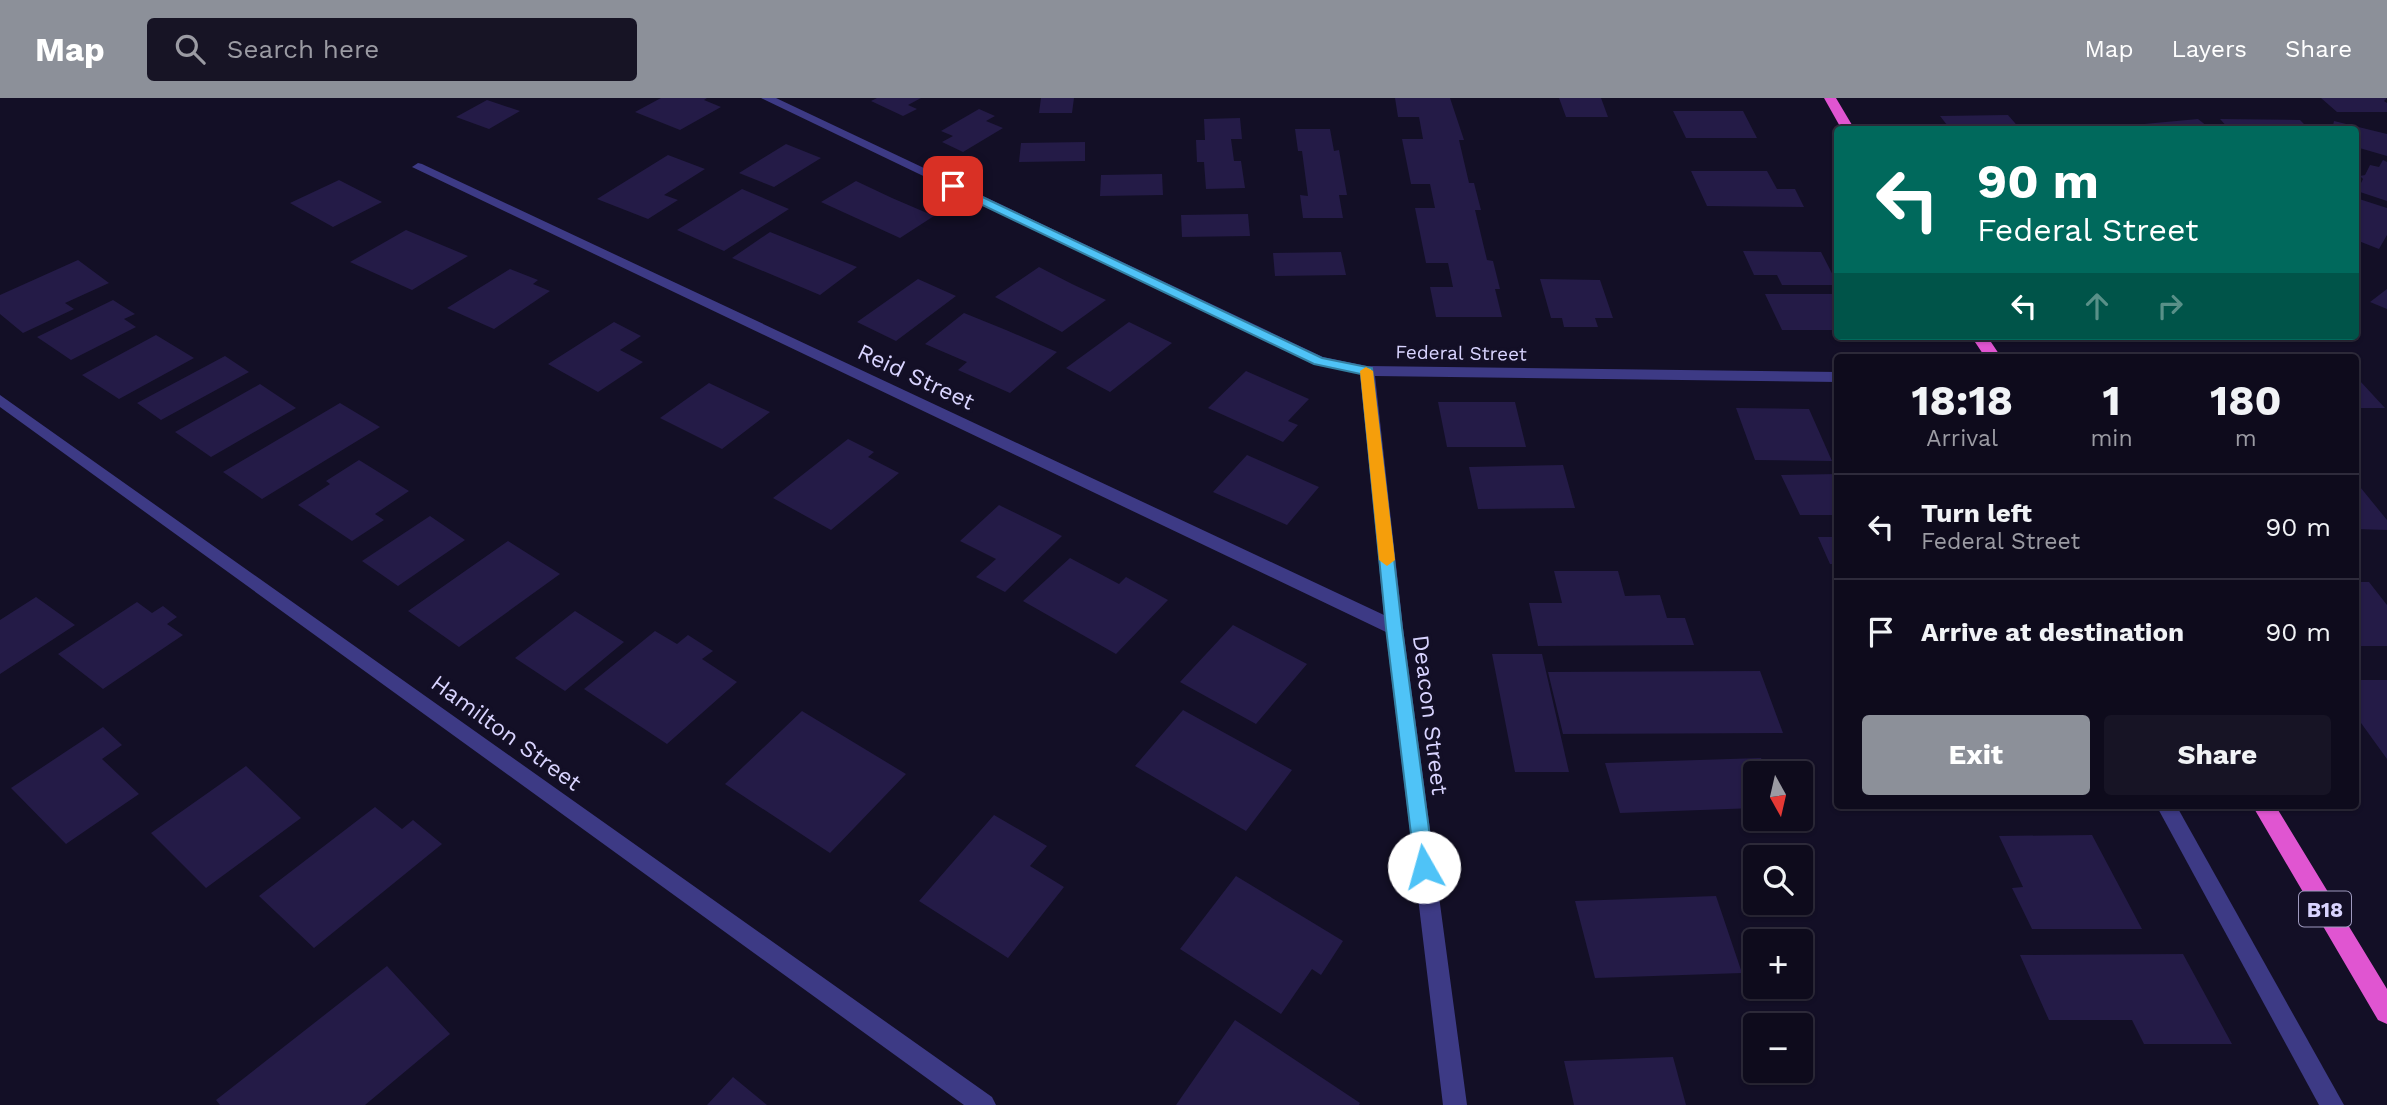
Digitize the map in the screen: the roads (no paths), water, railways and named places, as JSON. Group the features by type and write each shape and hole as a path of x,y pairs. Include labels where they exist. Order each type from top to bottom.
{"highway":[{"path":"1830,98 1847,126"},
{"name":"B18","path":"2265,809 2387,1012"}],"street":[{"name":"Federal Street","path":"767,98 1319,361 1367,371 1834,377"},
{"name":"Reid Street","path":"418,167 1394,628"},
{"name":"Deacon Street","path":"1367,371 1394,628 1455,1105"},
{"name":"Hamilton Street","path":"0,400 984,1105"},
{"path":"2168,809 2332,1105"}]}
